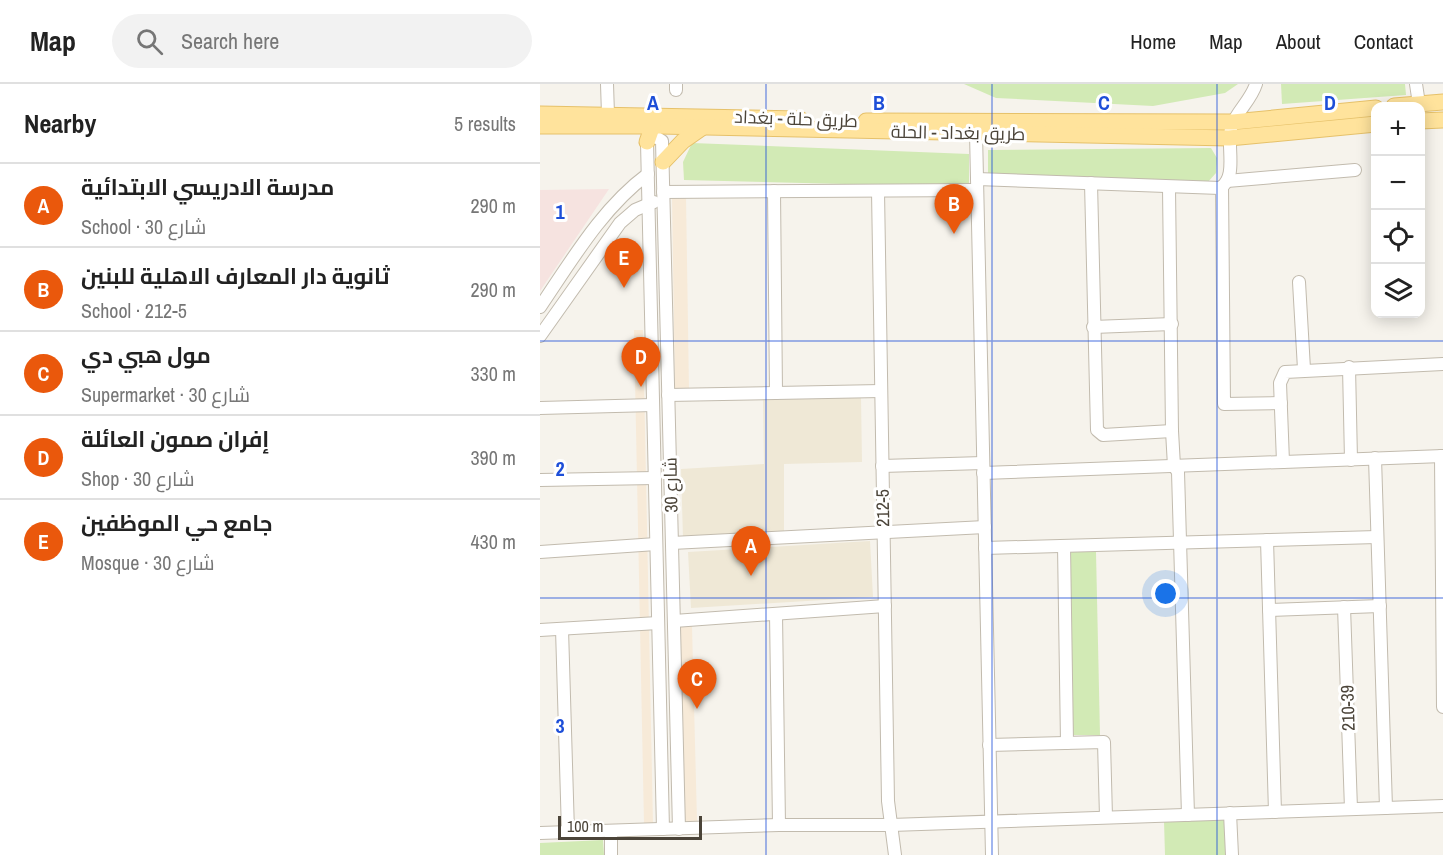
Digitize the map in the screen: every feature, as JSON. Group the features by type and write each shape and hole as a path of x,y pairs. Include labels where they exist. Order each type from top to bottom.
{"main road":[{"path":"1425,104 1443,102"},
{"name":"طريق حلة - بغداد","path":"540,114 608,114 651,125 871,121 1233,122 1371,108"},
{"path":"1425,121 1443,120"},
{"name":"طريق بغداد - الحلة","path":"540,126 651,125 1229,138 1371,124"},
{"path":"663,162 683,141 703,127"}],"street":[{"path":"607,84 608,114"},
{"path":"1257,84 1233,122 1229,138 1230,170 1225,184 1224,404 1281,403"},
{"path":"1416,84 1419,102"},
{"name":"شارع 30","path":"651,125 663,162 653,201"},
{"name":"شارع 30","path":"651,125 648,174 653,201 653,405 663,829"},
{"path":"976,133 992,855"},
{"path":"540,336 620,222 653,201 774,191 878,191 977,185 1091,183 1169,188 1355,170"},
{"path":"540,307 608,211 648,174"},
{"path":"1091,183 1097,430 1103,435 1172,431"},
{"path":"1169,188 1172,431 1174,466 1178,472 1188,814"},
{"path":"774,191 776,393"},
{"name":"212-5","path":"878,191 885,606 891,825 894,855"},
{"name":"شارع 30","path":"653,201 664,212 679,829"},
{"path":"608,211 616,209 620,212 620,222"},
{"path":"1299,282 1304,369"},
{"path":"1093,327 1172,324"},
{"path":"1284,462 1281,376 1288,370 1443,364"},
{"path":"1349,367 1351,460"},
{"path":"668,395 881,391"},
{"path":"540,408 653,405"},
{"path":"882,466 983,468 1174,466 1442,456 1443,707"},
{"path":"1375,458 1386,808"},
{"path":"540,480 655,478"},
{"path":"672,543 985,527"},
{"path":"985,548 1377,537"},
{"path":"1267,540 1275,812"},
{"path":"540,552 657,544"},
{"path":"1065,546 1067,743"},
{"path":"540,630 885,606"},
{"path":"1269,610 1380,606"},
{"name":"210-39","path":"1344,607 1351,809"},
{"path":"776,614 779,825"},
{"path":"562,629 567,832"},
{"path":"990,746 1104,742 1106,817"},
{"path":"540,833 779,825 891,825 1443,806"},
{"path":"1230,813 1232,855"},
{"path":"663,815 665,821 670,823 677,820 679,814"},
{"path":"611,831 612,855"}],"shaded area":[{"path":"609,189 540,291 540,190"},
{"path":"686,196 689,390 675,390 672,197"},
{"path":"634,330 643,330 653,824 644,824"},
{"path":"861,397 862,462 784,464 784,531 683,538 681,469 764,464 763,400"},
{"path":"870,541 873,597 691,608 688,552"},
{"path":"679,626 692,626 697,821 684,821"}],"green space":[{"path":"964,84 1238,84 1225,93 1153,106 996,98"},
{"path":"1281,84 1405,84 1406,95 1282,104"},
{"path":"692,143 969,154 969,187 684,180 683,162"},
{"path":"1211,148 1217,158 1216,173 1207,183 988,174 988,150"},
{"path":"1070,552 1096,552 1100,735 1073,735"},
{"path":"1225,819 1226,855 1165,855 1164,821"},
{"path":"603,840 604,855 540,855 540,843"}],"place":[{"name":"ثانوية دار المعارف الاهلية للبنين","path":"954,234"},
{"name":"جامع حي الموظفين","path":"624,288"},
{"name":"إفران صمون العائلة","path":"641,387"},
{"name":"مدرسة الادريسي الابتدائية","path":"751,576"},
{"name":"مول هبي دي","path":"697,709"}]}
